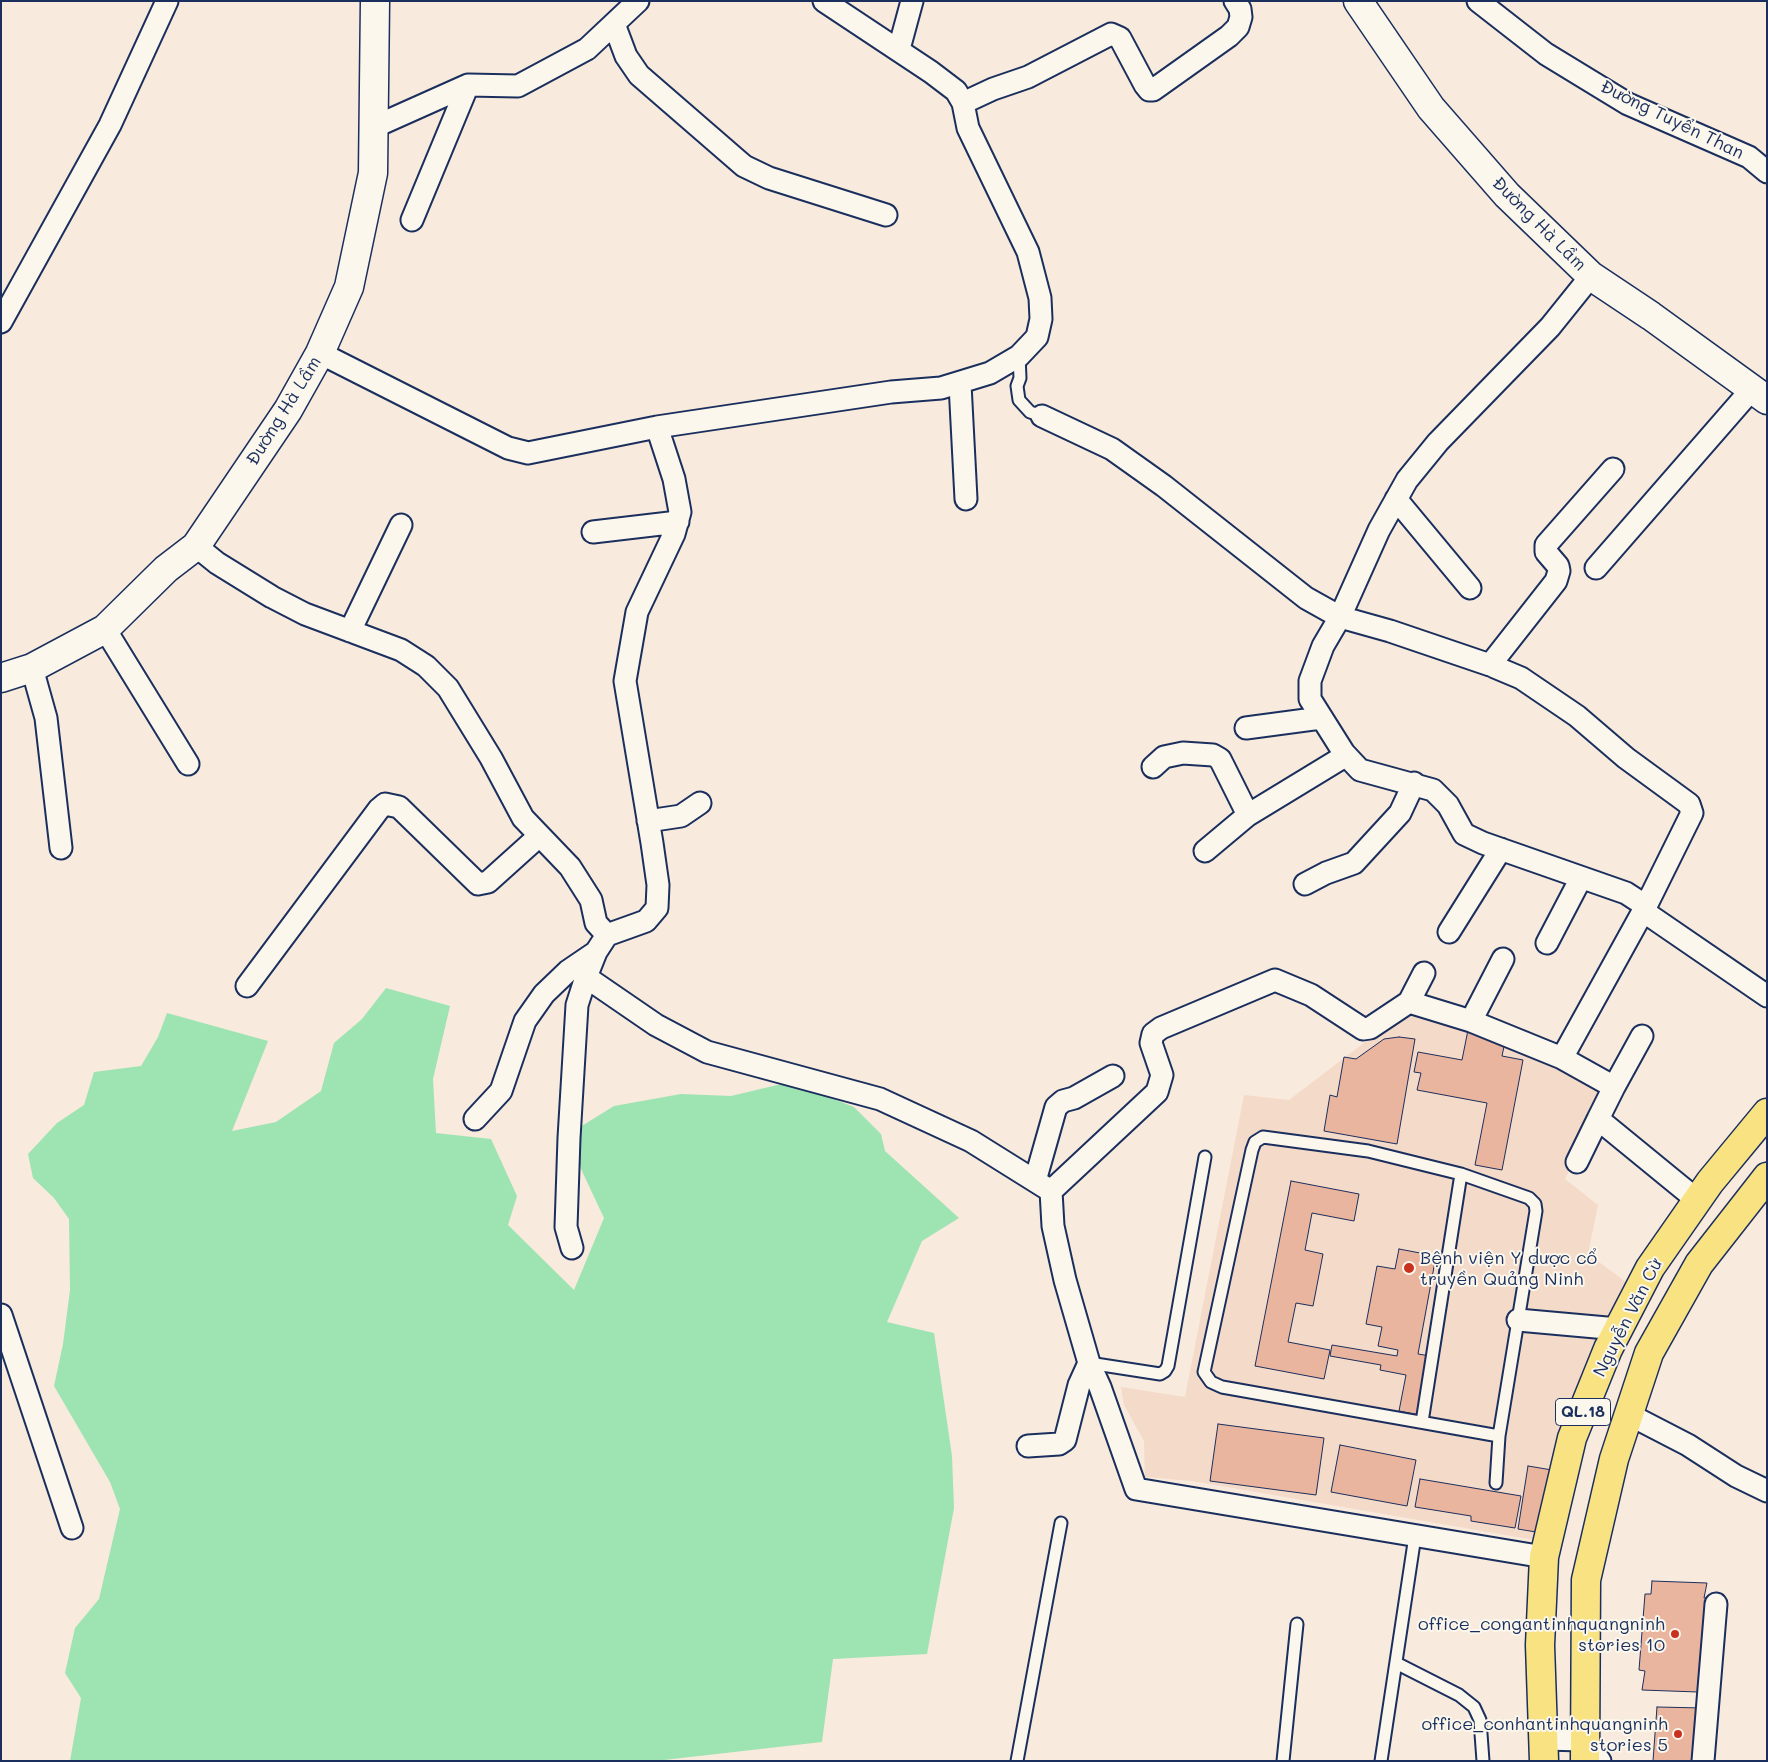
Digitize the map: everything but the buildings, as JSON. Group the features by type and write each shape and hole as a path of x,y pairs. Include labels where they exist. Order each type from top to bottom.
{"main road":[{"name":"Đường Hà Lầm","path":"1,678 32,668 105,629 166,570 196,546 288,410 320,353 349,287 373,173 375,1"},
{"name":"Đường Hà Lầm","path":"1358,1 1431,108 1506,195 1591,276 1651,316 1760,394"},
{"name":"Nguyễn Văn Cừ","path":"1544,1750 1540,1645 1544,1557 1572,1438 1608,1349 1650,1268 1697,1200 1767,1113"},
{"name":"Nguyễn Văn Cừ","path":"1590,1754 1586,1580 1614,1459 1648,1353 1699,1264 1767,1177"}],"street":[{"path":"1,322 110,125 167,1"},
{"path":"374,127 468,85 518,86 587,49 638,1"},
{"path":"320,353 508,448 528,453 657,427 960,384 990,373 1019,356 1029,348 1037,337 1041,319 1040,298 1028,252 968,128 963,103 956,91 899,49 824,1"},
{"path":"899,49 912,1"},
{"path":"963,103 993,89 1028,77 1111,34 1120,38 1145,85 1149,90 1152,90 1229,36 1238,27 1241,17 1240,9 1235,1"},
{"name":"Đường Tuyển Than","path":"1478,1 1546,54 1628,104 1748,156 1767,172"},
{"path":"614,24 626,56 639,75 744,166 768,178 886,215"},
{"path":"412,220 468,85"},
{"path":"1591,276 1550,326 1438,442 1407,480 1379,530 1340,617 1323,646 1310,681 1310,699 1344,753 1360,770 1380,777 1414,783 1433,790 1448,805 1464,834 1501,850 1626,893 1767,996"},
{"path":"960,384 966,499"},
{"path":"1596,568 1760,394"},
{"path":"1042,416 1112,450 1164,486 1306,598 1340,617 1390,631 1490,665 1521,678 1577,716 1626,758 1692,808 1692,813 1644,908 1562,1058"},
{"path":"475,1118 501,1091 525,1021 544,994 601,944 646,921 657,908 658,885 625,681 637,612 678,522 680,512 674,479 657,427"},
{"path":"1490,665 1556,581 1559,571 1558,566 1546,552 1546,545 1613,469"},
{"path":"1396,500 1470,588"},
{"path":"593,532 678,522"},
{"path":"350,632 401,525"},
{"path":"196,546 217,563 272,597 305,614 401,650 426,666 448,688 491,758 523,818 575,874 590,900 601,944 586,976 577,1005 566,1227 572,1248"},
{"path":"105,629 188,764"},
{"path":"32,668 46,718 61,848"},
{"path":"1246,728 1321,718"},
{"path":"1153,767 1164,757 1182,753 1213,755 1220,759 1248,815"},
{"path":"1205,851 1248,815 1340,759 1344,753"},
{"path":"1305,884 1326,873 1354,863 1382,835 1400,813 1414,783"},
{"path":"648,821 681,816 700,803"},
{"path":"247,986 379,809 385,804 392,804 398,807 478,884 488,882 538,836"},
{"path":"1448,932 1501,850"},
{"path":"1546,943 1581,878"},
{"path":"1471,1021 1503,959"},
{"path":"1043,1186 1157,1092 1162,1075 1151,1043 1152,1034 1161,1028 1274,980 1311,995 1363,1029 1370,1028 1409,1002 1424,972"},
{"path":"586,976 656,1026 706,1052 880,1099 971,1141 1043,1186"},
{"path":"1409,1002 1471,1021 1562,1058 1614,1087"},
{"path":"1577,1162 1614,1087 1642,1036"},
{"path":"1113,1076 1074,1098 1063,1101 1056,1107 1043,1186 1089,1363 1100,1388 1136,1489 1544,1557"},
{"path":"1598,1119 1697,1200"},
{"path":"1,1315 72,1528"},
{"path":"1518,1320 1618,1329"},
{"path":"1028,1446 1059,1444 1065,1440 1078,1385 1089,1363"},
{"path":"1628,1414 1694,1449 1736,1476 1767,1492"},
{"path":"1703,1761 1716,1604"},
{"path":"1544,1750 1590,1754"}],"lane":[{"path":"1019,356 1020,378 1017,386 1019,400 1030,412 1042,416"},
{"path":"1496,1483 1499,1436 1536,1211 1535,1204 1530,1198 1461,1174 1368,1151 1263,1137 1255,1142 1204,1372 1210,1382 1222,1386 1499,1436"},
{"path":"1089,1363 1160,1374 1168,1366 1205,1158"},
{"path":"1422,1422 1461,1174"},
{"path":"1017,1761 1061,1523"},
{"path":"1381,1761 1415,1536"},
{"path":"1283,1761 1297,1624"},
{"path":"1396,1663 1459,1695 1474,1707 1480,1720 1482,1761"}],"shaded area":[{"name":"Bệnh viện Y dược cổ truyền Quảng Ninh","path":"1411,1007 1610,1089 1565,1179 1598,1205 1588,1254 1626,1282 1568,1419 1540,1541 1192,1481 1145,1477 1144,1441 1124,1405 1121,1387 1185,1397 1244,1095 1289,1100"}],"green space":[{"path":"386,988 450,1006 433,1079 436,1133 491,1139 517,1196 508,1225 574,1290 604,1218 581,1169 572,1132 614,1106 681,1094 731,1096 790,1082 854,1107 881,1134 885,1151 959,1218 922,1241 887,1322 934,1333 952,1456 954,1508 927,1654 833,1659 822,1742 655,1761 70,1761 81,1698 65,1673 75,1628 99,1599 120,1509 110,1482 54,1386 63,1344 70,1290 69,1219 54,1198 33,1178 28,1154 57,1123 84,1105 94,1072 141,1066 158,1037 167,1013 268,1041 232,1131 276,1122 321,1091 334,1043 362,1019"}],"place":[{"name":"Bệnh viện Y dược cổ truyền Quảng Ninh","path":"1409,1268"},
{"name":"office_congantinhquangninh stories 10","path":"1675,1634"},
{"name":"office_conhantinhquangninh stories 5","path":"1678,1734"}]}
